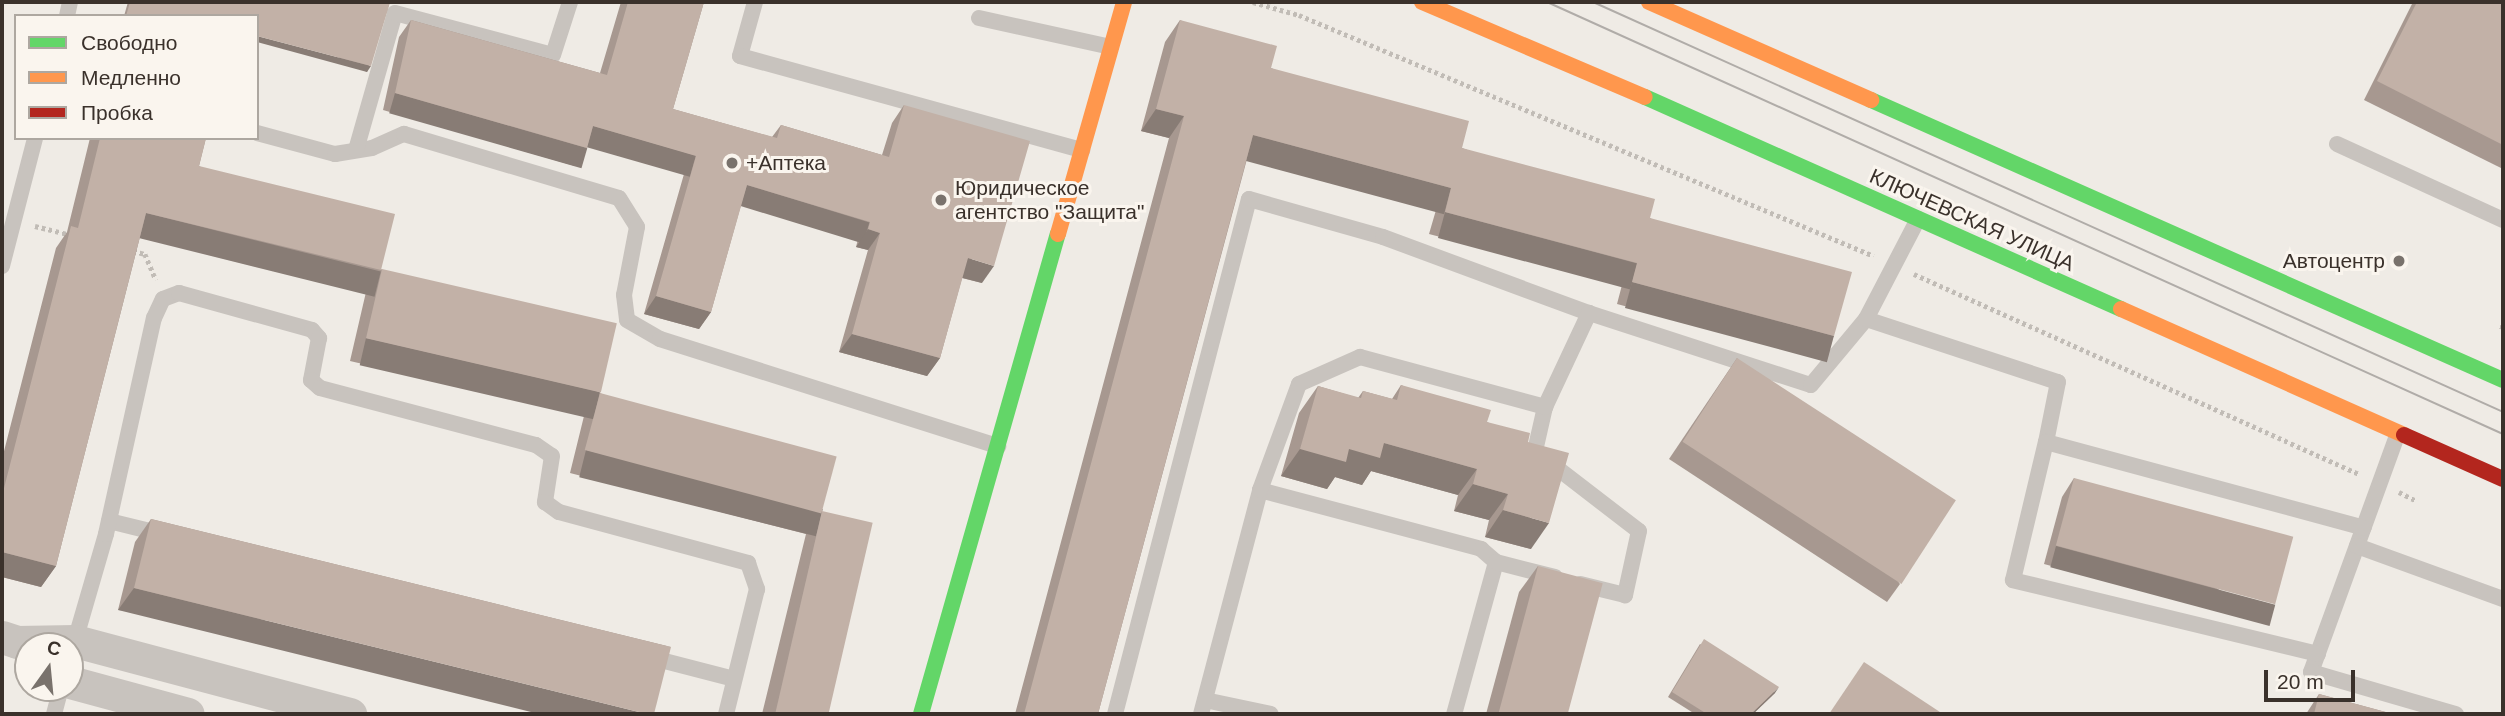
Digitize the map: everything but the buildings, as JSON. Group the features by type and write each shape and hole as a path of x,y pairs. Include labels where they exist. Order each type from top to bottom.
{"main road":[{"path":"921,714 1124,2"},
{"name":"КЛЮЧЕВСКАЯ УЛИЦА","path":"1422,2 1486,19 1918,219 2503,479"},
{"path":"1649,2 2503,380"},
{"path":"1671,2 1686,19"}],"street":[{"path":"84,652 350,714"},
{"path":"84,686 188,714"}],"lane":[{"path":"356,150 395,13 553,55 570,2"},
{"path":"755,2 740,56 1082,150"},
{"path":"979,18 1111,47"},
{"path":"259,134 335,154 404,134 619,198 638,227 624,295 628,320 660,339 998,446"},
{"path":"2,267 34,140"},
{"path":"2337,144 2503,220"},
{"path":"1115,714 1249,199 1383,237 1589,313 1811,385 1866,318 1918,219"},
{"path":"78,632 109,521 154,318 163,299 179,293 312,330 319,338 311,380 320,388 536,444 552,456 545,502 559,512 748,562 757,589 726,714"},
{"path":"1260,490 1481,549 1496,562 1625,595 1639,531 1535,451 1545,407 1589,313"},
{"path":"1866,318 2059,382 2013,580 2318,654"},
{"path":"1271,714 1203,707 1260,490 1299,384 1360,357 1545,407"},
{"path":"2398,433 2311,672 2456,714"},
{"path":"2046,442 2364,528"},
{"path":"109,521 176,538"},
{"path":"2357,546 2503,599"},
{"path":"1454,714 1496,562"},
{"path":"628,652 734,679"}],"path":[{"path":"1253,2 1312,20 1894,265 2415,500"},
{"path":"14,220 84,238"},
{"path":"121,248 145,254 163,299"}],"tram line":[{"path":"1547,2 2503,434"},
{"path":"1593,2 2503,412"}],"traffic: fast":[{"path":"1645,97 2121,309"},
{"path":"1871,100 2503,380"},
{"path":"921,714 1058,234"}],"traffic: slow":[{"path":"1058,234 1124,2"},
{"path":"1422,2 1645,97"},
{"path":"1649,2 1871,100"},
{"path":"2121,309 2404,435"}],"traffic: jam":[{"path":"2404,435 2503,479"}],"place":[{"name":"+Аптека","path":"732,163"},
{"name":"Юридическое агентство \"Защита\"","path":"941,200"},
{"name":"Автоцентр","path":"2399,261"}]}
